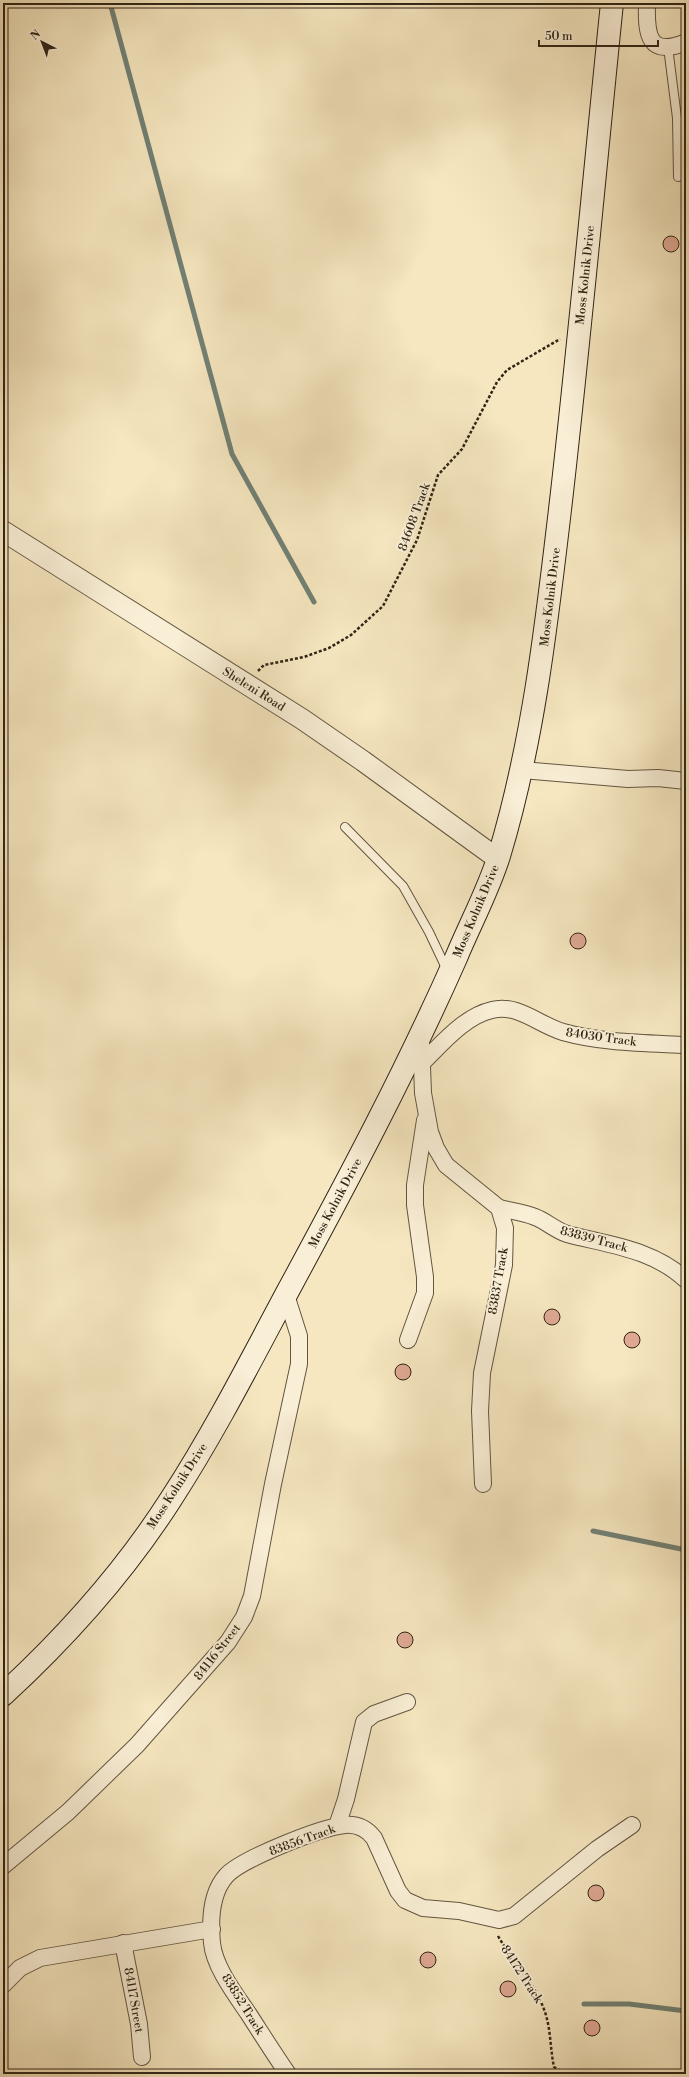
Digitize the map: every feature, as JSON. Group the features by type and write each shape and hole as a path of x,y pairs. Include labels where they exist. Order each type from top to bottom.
{"main road":[{"name":"Moss Kolnik Drive","path":"3,1695 59,1641 126,1561 170,1501 216,1424 336,1203 421,1036 498,859 522,770 537,694 550,597 580,328 612,3"}],"street":[{"path":"647,3 646,23 650,38 659,47 668,48 686,42"},
{"name":"Sheleni Road","path":"3,531 245,684 363,761 498,859"},
{"path":"522,770 628,779 658,778 686,782"},
{"name":"84030 Track","path":"420,1065 472,1019 484,1012 500,1008 514,1010 544,1026 578,1035 626,1042 686,1045"},
{"path":"421,1036 420,1065 426,1114 433,1141 441,1158 456,1173 499,1208"},
{"path":"408,1340 425,1293 414,1205 415,1185 426,1114"},
{"name":"83839 Track","path":"499,1208 514,1213 532,1215 568,1234 637,1251 671,1267 686,1280"},
{"name":"83837 Track","path":"483,1484 480,1397 487,1340 504,1265 505,1228 499,1208"},
{"name":"84116 Street","path":"3,1866 68,1812 137,1745 228,1642 244,1617 254,1590 273,1484 299,1364 299,1336 286,1294"},
{"path":"337,1826 347,1794 364,1722 374,1714 407,1702"},
{"name":"83856 Track","path":"212,1929 214,1902 218,1889 225,1877 234,1869 262,1854 337,1826 354,1825 369,1832 380,1849 398,1891 405,1900 423,1908 459,1911 499,1920 510,1918 597,1849 632,1825"},
{"path":"3,1985 20,1968 40,1958 212,1929"},
{"name":"83852 Track","path":"212,1929 212,1944 224,1979 288,2074"},
{"name":"84117 Street","path":"123,1943 139,2024 142,2057"}],"lane":[{"path":"668,48 677,118 678,177"},
{"path":"345,827 403,886 429,932 449,974"}],"path":[{"name":"84608 Track","path":"245,684 264,665 304,657 329,648 351,636 383,606 417,540 438,475 462,449 498,382 507,370 580,328"},
{"name":"84172 Track","path":"488,1918 499,1938 531,1984 540,2000 548,2021 554,2067 566,2074"}],"building":[{"path":"671,236 677,238 679,244 677,250 671,252 665,250 663,244 665,238"},
{"path":"578,933 584,935 586,941 584,947 578,949 572,947 570,941 572,935"},
{"path":"552,1309 558,1311 560,1317 558,1323 552,1325 546,1323 544,1317 546,1311"},
{"path":"632,1332 638,1334 640,1340 638,1346 632,1348 626,1346 624,1340 626,1334"},
{"path":"403,1364 409,1366 411,1372 409,1378 403,1380 397,1378 395,1372 397,1366"},
{"path":"405,1632 411,1634 413,1640 411,1646 405,1648 399,1646 397,1640 399,1634"},
{"path":"596,1885 602,1887 604,1893 602,1899 596,1901 590,1899 588,1893 590,1887"},
{"path":"428,1952 434,1954 436,1960 434,1966 428,1968 422,1966 420,1960 422,1954"},
{"path":"508,1981 514,1983 516,1989 514,1995 508,1997 502,1995 500,1989 502,1983"},
{"path":"592,2020 598,2022 600,2028 598,2034 592,2036 586,2034 584,2028 586,2022"}],"waterway":[{"path":"110,3 232,454 314,602"},
{"path":"593,1531 686,1550"},
{"path":"584,2004 629,2004 686,2011"}]}
